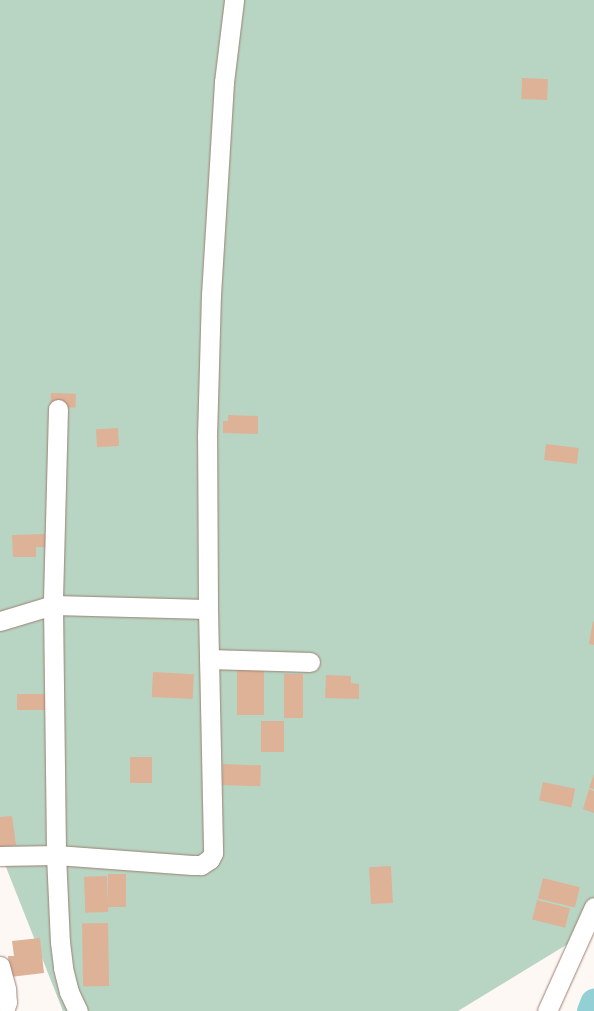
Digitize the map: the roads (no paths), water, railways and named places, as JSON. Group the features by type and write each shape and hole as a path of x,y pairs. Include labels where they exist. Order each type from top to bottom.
{"street":[{"path":"0,856 56,855 192,866 201,865 210,859 213,853 208,609 207,438 211,295 224,82 234,0"},
{"path":"58,409 53,605 56,855 60,942 63,968 69,992 78,1011"},
{"path":"0,621 53,605 208,609"},
{"path":"209,659 310,662"},
{"path":"547,1011 594,907"},
{"path":"0,966 6,989 7,1002 4,1011"}],"waterway":[{"path":"591,1011 594,1003"}]}
